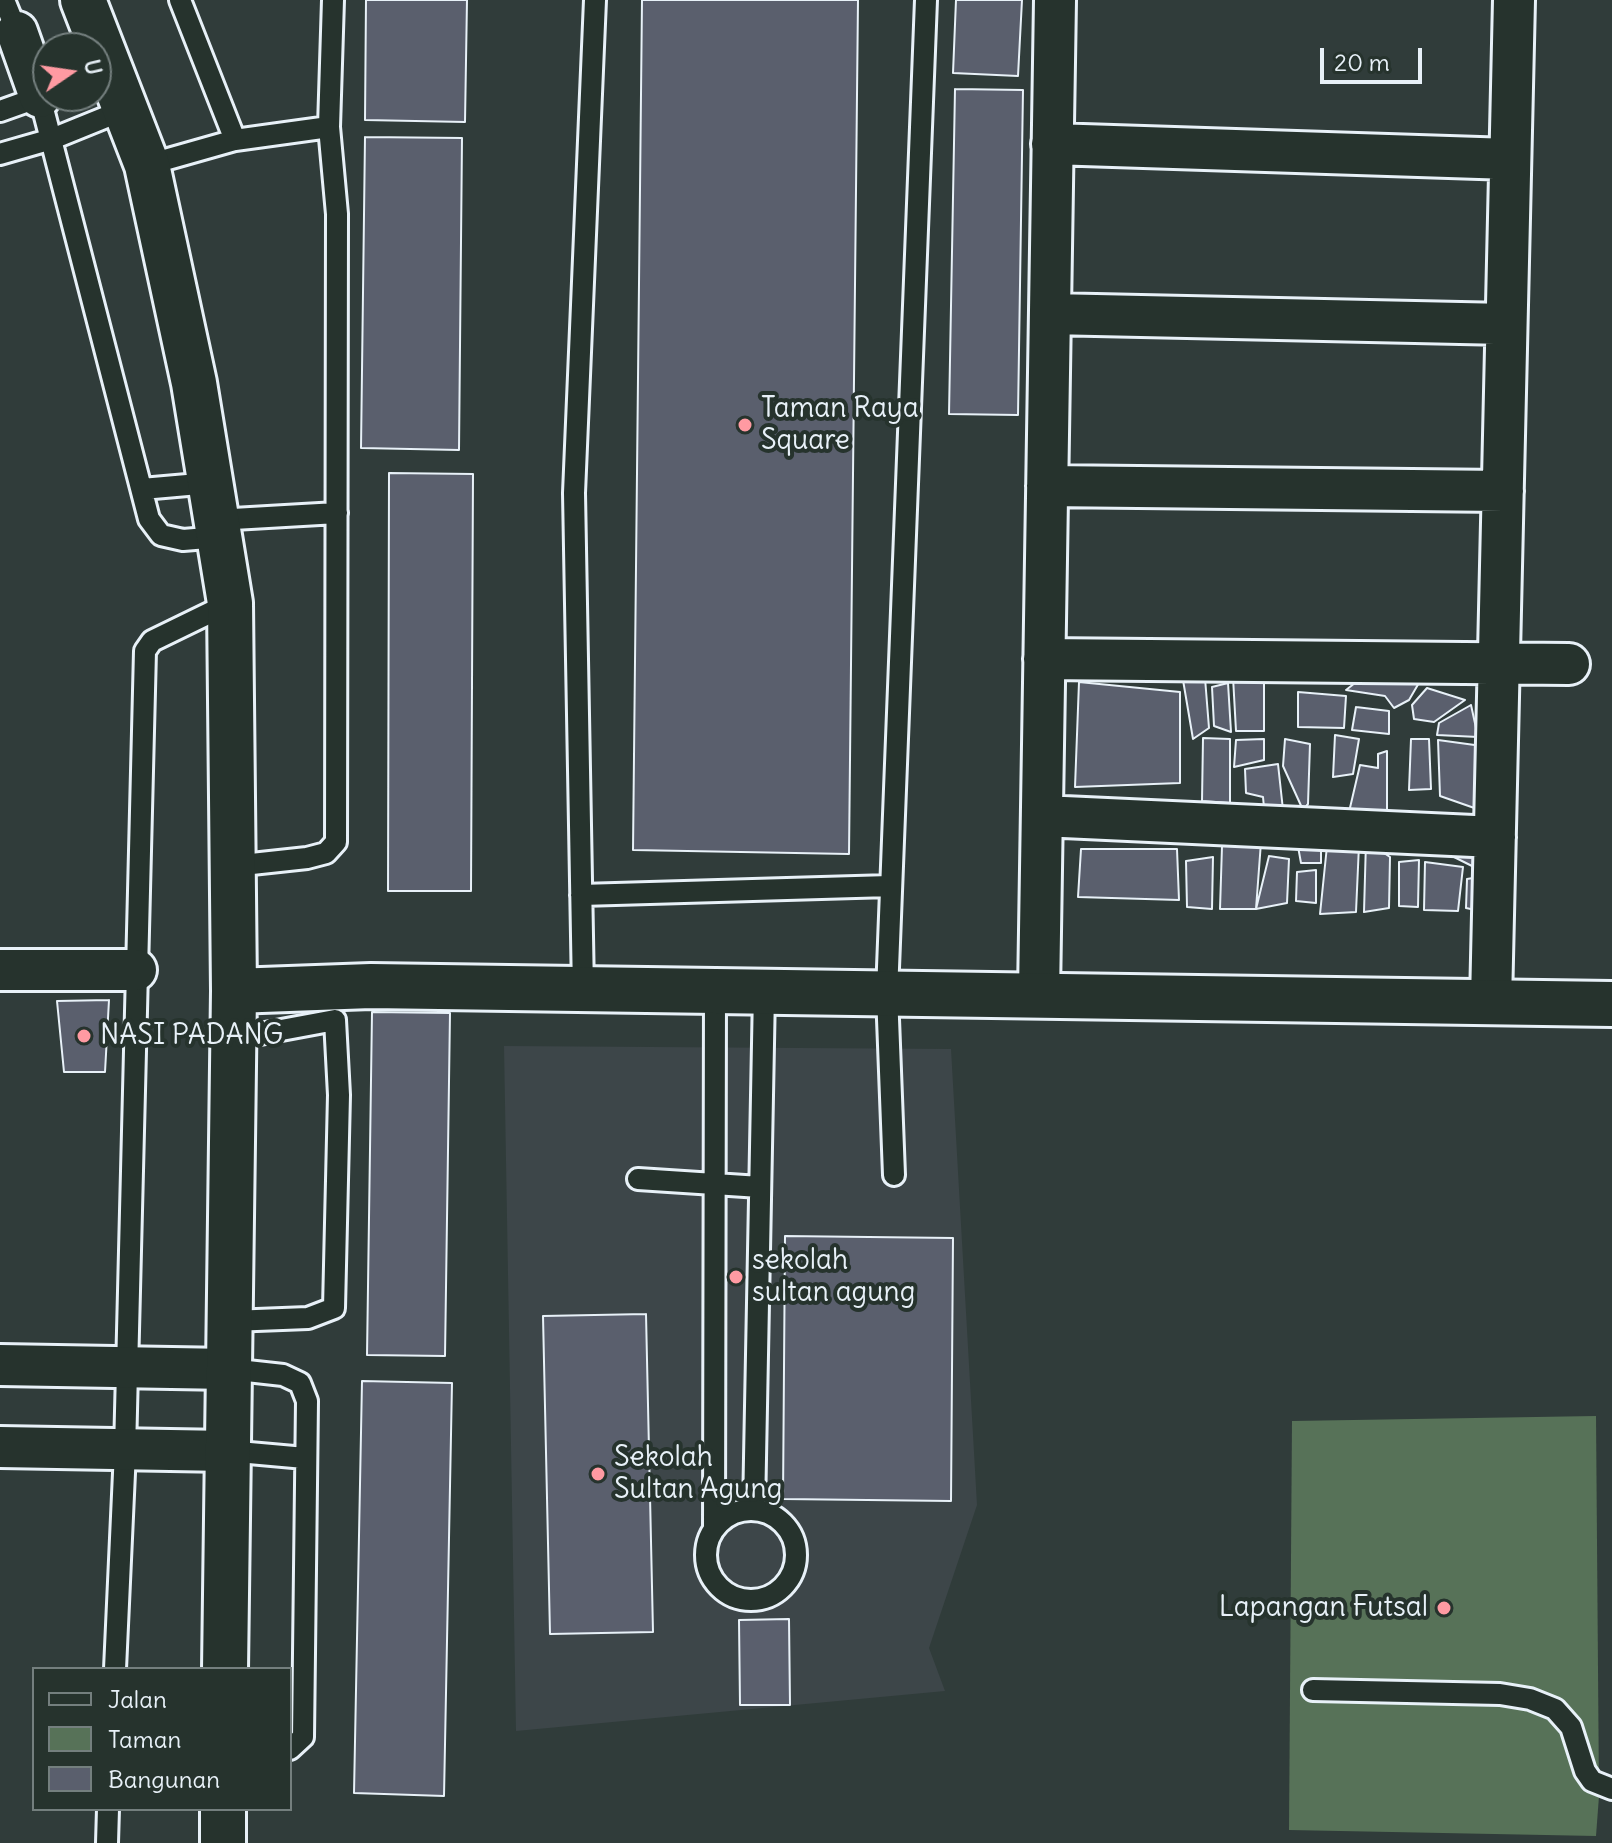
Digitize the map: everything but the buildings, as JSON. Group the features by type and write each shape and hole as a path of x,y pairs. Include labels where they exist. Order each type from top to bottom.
{"street":[{"path":"83,0 93,32"},
{"path":"1039,993 1055,0"},
{"path":"1491,1002 1514,0"},
{"path":"10,16 32,67"},
{"path":"112,89 147,165 194,383 230,603 234,991 225,1667"},
{"path":"1052,144 1510,159"},
{"path":"1050,314 1506,324"},
{"path":"1047,486 1503,491"},
{"path":"1044,659 1498,666 1569,664"},
{"path":"1042,816 1495,837"},
{"path":"0,970 136,970"},
{"path":"234,991 371,986 583,991 1039,993 1612,1004"},
{"path":"0,1365 229,1369"},
{"path":"0,1447 227,1451"},
{"path":"223,1811 223,1843"}],"lane":[{"path":"180,0 235,140"},
{"path":"233,866 307,858 326,853 336,842 337,214 329,127 333,0"},
{"path":"583,991 574,493 595,0"},
{"path":"894,1175 887,993 926,0"},
{"path":"0,111 32,99"},
{"path":"47,112 149,519 161,535 183,540 215,513"},
{"path":"0,154 52,139 83,112"},
{"path":"147,165 235,140 329,127"},
{"path":"142,489 215,513 337,513"},
{"path":"115,1667 125,1451 145,651 152,641 230,603"},
{"path":"581,895 890,886"},
{"path":"714,1529 738,1511 754,1510 781,1521 795,1546 792,1575 773,1596 744,1601 718,1586 706,1558 714,1529 715,992"},
{"path":"754,1510 764,992"},
{"path":"231,1321 308,1318 334,1308 339,1095 335,1020 233,1039"},
{"path":"638,1179 760,1187"},
{"path":"229,1369 283,1375 300,1383 307,1401 303,1737 292,1747"},
{"path":"227,1451 305,1458"},
{"path":"1313,1690 1500,1694 1530,1699 1555,1709 1571,1727 1585,1771 1592,1781 1612,1789"},
{"path":"107,1843 108,1811"}],"shaded area":[{"name":"sekolah sultan agung","path":"504,1046 951,1049 977,1505 929,1648 945,1691 516,1731"}],"green space":[{"name":"Lapangan Futsal","path":"1596,1416 1599,1796 1596,1836 1289,1830 1292,1421"}],"place":[{"name":"Taman Raya Square","path":"745,425"},
{"name":"NASI PADANG","path":"84,1036"},
{"name":"sekolah sultan agung","path":"736,1277"},
{"name":"Sekolah Sultan Agung","path":"598,1474"},
{"name":"Lapangan Futsal","path":"1444,1608"}]}
